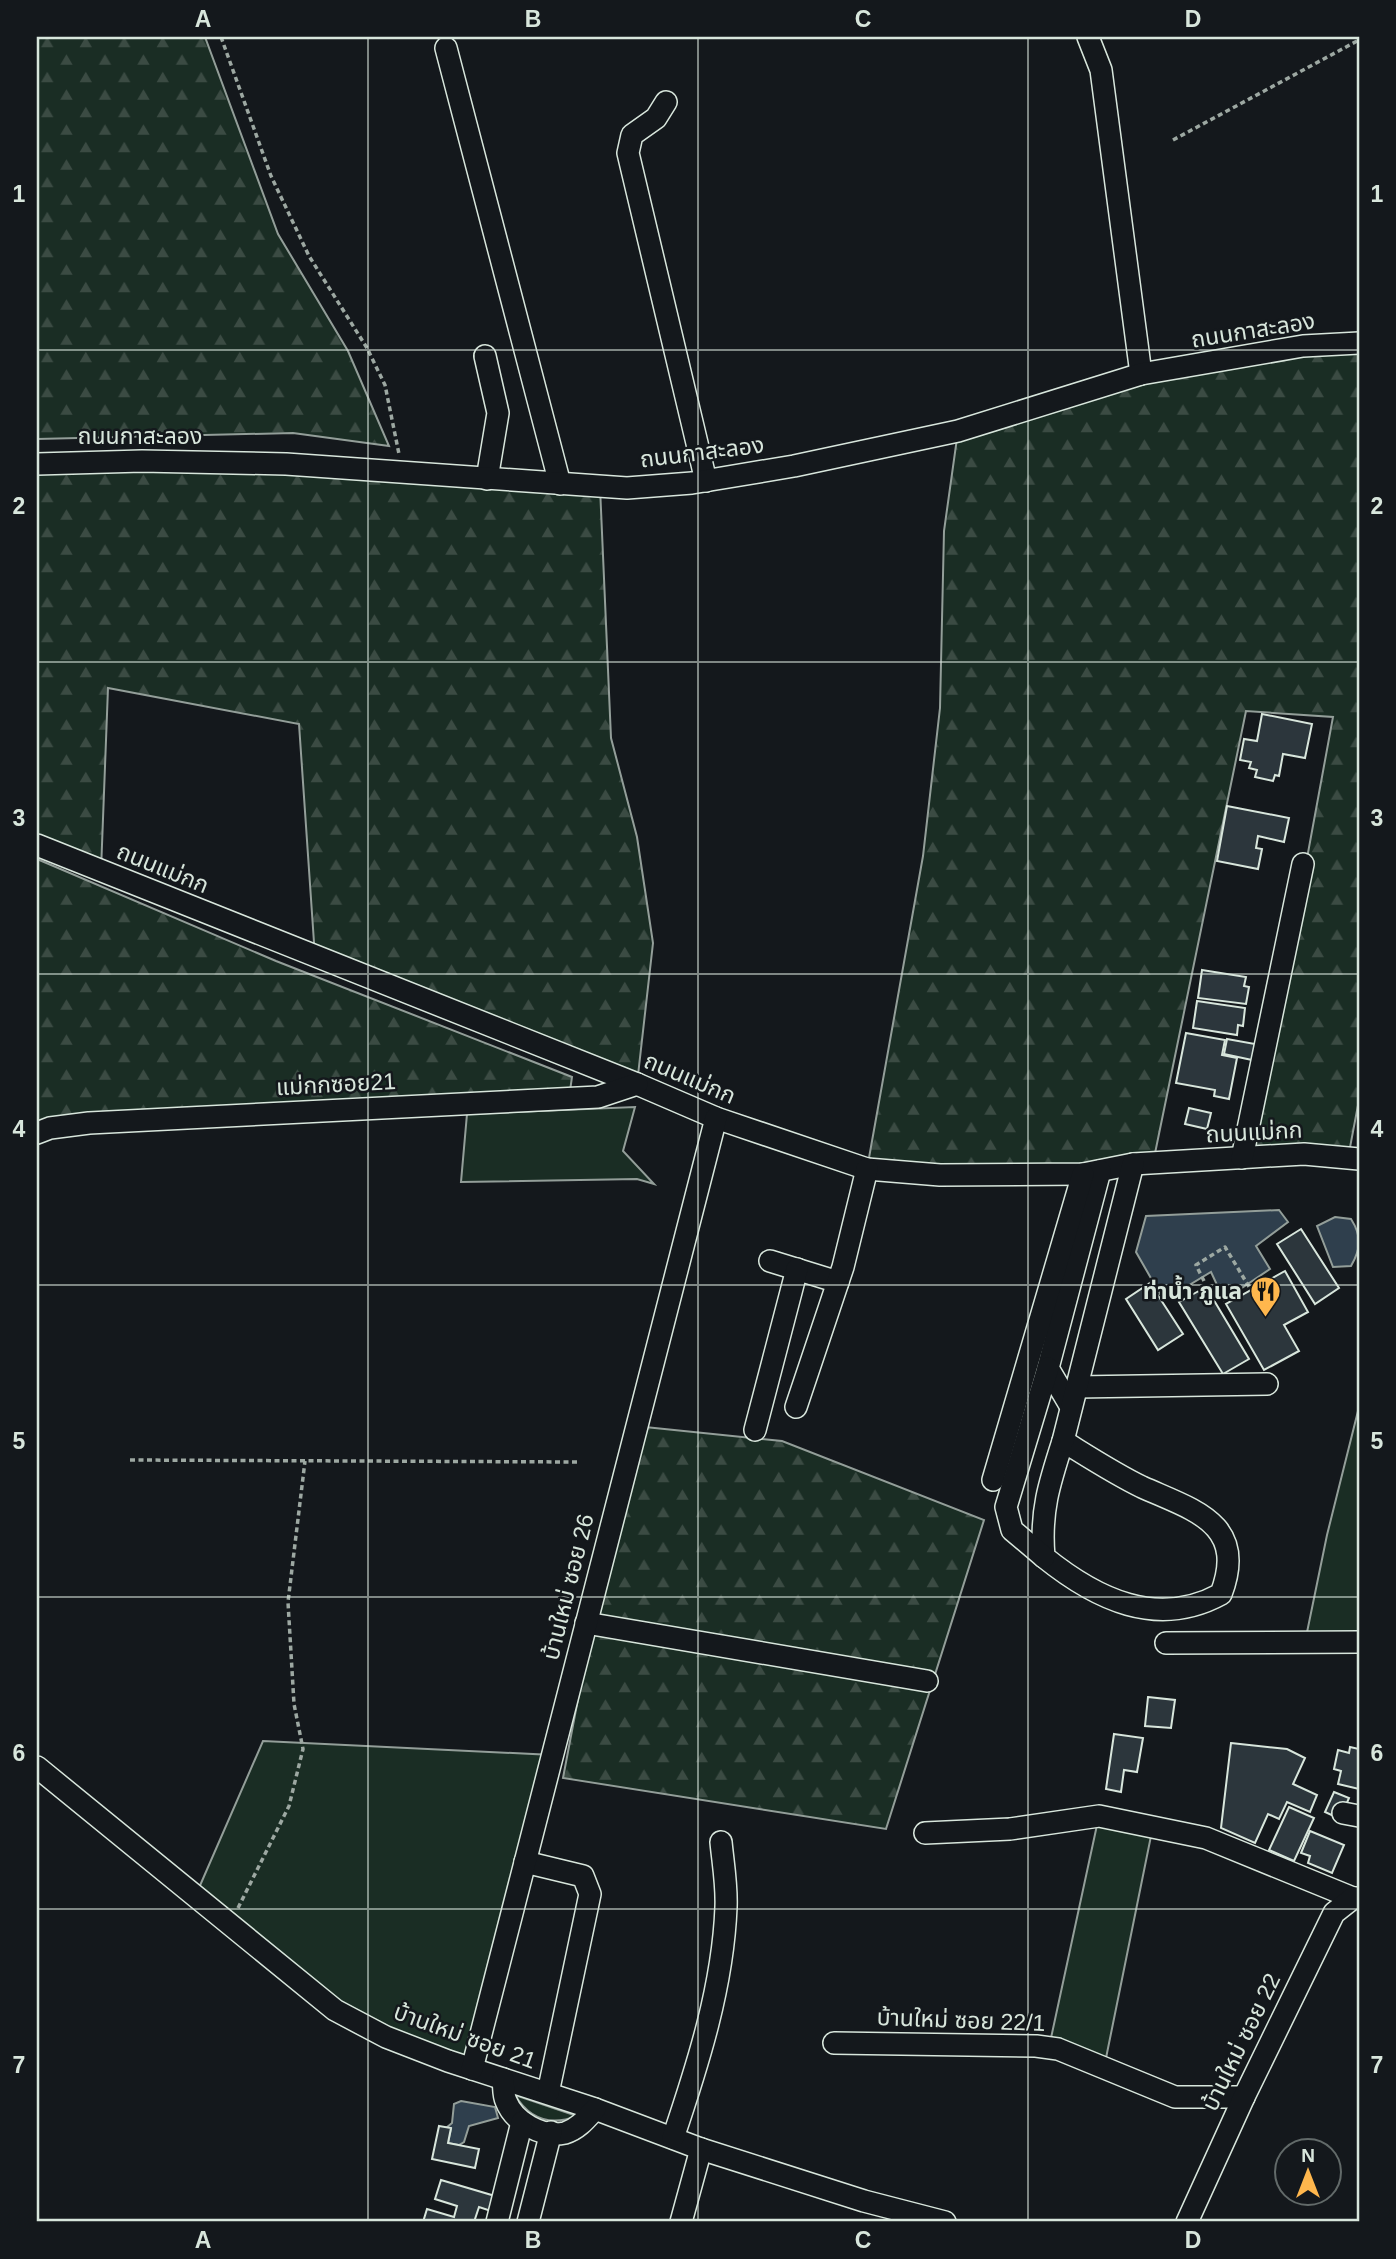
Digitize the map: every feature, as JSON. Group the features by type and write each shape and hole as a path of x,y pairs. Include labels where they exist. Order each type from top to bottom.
{"street":[{"path":"1088,37 1101,70 1141,374"},
{"path":"446,48 560,484"},
{"path":"666,102 656,118 628,140 628,153 706,481"},
{"name":"ถนนกาสะลอง","path":"37,464 142,461 286,464 627,488 706,481 794,466 958,431 1141,374 1303,346 1359,343"},
{"path":"485,356 498,413 487,479"},
{"name":"ถนนแม่กก","path":"37,845 716,1118 867,1168 940,1175 1091,1172 1133,1164 1304,1154 1359,1159"},
{"path":"1242,1158 1303,864"},
{"name":"แม่กกซอย21","path":"37,1133 50,1128 89,1123 598,1097 637,1084"},
{"name":"บ้านใหม่ ซอย 26","path":"472,2069 716,1118"},
{"path":"1044,1558 1041,1529 1044,1501 1063,1441 1133,1164"},
{"path":"796,1407 838,1282 867,1168"},
{"path":"1063,1441 1143,1487 1189,1505 1214,1523 1224,1541 1229,1562 1221,1594 1193,1608 1134,1608 1102,1596 1044,1558 1012,1530 1006,1507 1048,1368 1091,1172"},
{"path":"993,1480 1091,1172"},
{"path":"771,1261 838,1282"},
{"path":"755,1430 797,1269"},
{"path":"1048,1368 1074,1397"},
{"path":"1074,1397 1267,1384"},
{"path":"586,1623 927,1681"},
{"path":"1166,1643 1359,1642"},
{"name":"บ้านใหม่ ซอย 21","path":"37,1767 335,2010 386,2037 701,2149 864,2201 945,2222"},
{"path":"925,1833 1010,1829 1099,1816 1210,1840 1356,1898"},
{"path":"673,2138 705,2036 719,1968 726,1906 721,1842"},
{"path":"525,1862 583,1876 590,1894 548,2093"},
{"name":"บ้านใหม่ ซอย 22","path":"1187,2222 1244,2097 1334,1913 1356,1898"},
{"name":"บ้านใหม่ ซอย 22/1","path":"834,2043 1037,2046 1058,2049 1175,2098 1244,2097"},
{"path":"503,2079 506,2101 522,2122 538,2132 564,2133 582,2124 594,2109"},
{"path":"497,2222 522,2122"},
{"path":"528,2222 551,2132"},
{"path":"681,2222 701,2149"},
{"path":"859,2222 864,2201"}],"path":[{"path":"221,37 271,176 298,233 367,348 385,385 396,427 401,473"},
{"path":"1174,140 1359,40"},
{"path":"1203,1279 1196,1265 1226,1247 1251,1290"},
{"path":"130,1460 579,1462"},
{"path":"228,1924 254,1880 289,1806 303,1749 294,1704 288,1602 305,1461"}],"green space":[{"path":"37,37 205,37 278,234 348,351 389,446 293,433 37,439"},
{"path":"1359,343 1359,1100 1348,1158 1252,1157 1333,717 1246,711 1153,1163 867,1169 923,856 940,708 944,531 958,431 1074,395"},
{"path":"37,464 600,487 611,738 637,837 653,943 637,1084 315,957 299,724 108,688 101,871 37,845"},
{"path":"37,859 276,961 572,1077 570,1091 37,1123"},
{"path":"635,1107 623,1151 654,1184 637,1179 461,1182 467,1114"},
{"path":"1359,1407 1359,1642 1305,1642 1327,1535"},
{"path":"645,1427 782,1441 984,1520 886,1829 563,1778 589,1641"},
{"path":"263,1741 552,1755 472,2069 386,2037 195,1897"},
{"path":"1097,1825 1151,1836 1105,2063 1051,2038"},
{"path":"515,2095 577,2116 558,2120 542,2119 527,2110"}],"water":[{"path":"1279,1210 1288,1222 1256,1246 1270,1269 1224,1300 1211,1272 1171,1296 1160,1294 1136,1252 1146,1216"},
{"path":"1335,1217 1351,1219 1357,1231 1357,1254 1351,1266 1333,1267 1317,1226"},
{"path":"461,2101 495,2107 498,2118 469,2126 464,2142 459,2145 448,2143 451,2129 446,2128 452,2123 454,2104"}],"building":[{"path":"1262,714 1312,724 1305,758 1283,754 1279,776 1275,775 1273,781 1255,777 1257,770 1249,768 1251,762 1240,760 1244,739 1257,741"},
{"path":"1227,806 1289,818 1284,842 1258,836 1256,848 1262,849 1258,869 1217,861"},
{"path":"1202,970 1246,977 1244,986 1249,987 1246,1004 1198,998"},
{"path":"1197,1001 1245,1008 1243,1026 1238,1025 1237,1035 1193,1028"},
{"path":"1186,1033 1225,1040 1222,1055 1237,1058 1229,1099 1214,1096 1215,1090 1176,1083"},
{"path":"1227,1039 1255,1044 1252,1060 1224,1054"},
{"path":"1189,1108 1211,1113 1207,1129 1185,1124"},
{"path":"1301,1229 1339,1288 1315,1304 1277,1244"},
{"name":"ท่าน้ำ ภูแล","path":"1285,1271 1308,1312 1284,1325 1299,1351 1264,1370 1226,1304"},
{"path":"1150,1283 1183,1334 1158,1350 1126,1299"},
{"path":"1206,1287 1249,1359 1223,1374 1179,1302"},
{"path":"1148,1697 1175,1700 1171,1728 1145,1726"},
{"path":"1114,1734 1143,1738 1137,1772 1124,1770 1121,1792 1106,1789"},
{"path":"1231,1743 1287,1749 1305,1758 1293,1784 1317,1795 1310,1812 1287,1802 1279,1819 1268,1814 1255,1843 1221,1828"},
{"path":"1350,1747 1359,1749 1359,1789 1338,1784 1341,1771 1334,1769 1338,1750 1349,1753"},
{"path":"1334,1792 1349,1798 1340,1819 1325,1812"},
{"path":"1289,1807 1314,1818 1294,1861 1269,1850"},
{"path":"1310,1831 1344,1845 1332,1873 1308,1863 1310,1856 1301,1853"},
{"path":"439,2126 451,2128 448,2143 479,2149 475,2168 432,2159"},
{"path":"441,2180 495,2196 491,2211 479,2207 474,2222 423,2222 427,2209 454,2217 457,2206 435,2199"}],"place":[{"name":"ท่าน้ำ ภูแล","path":"1265,1318"}]}
